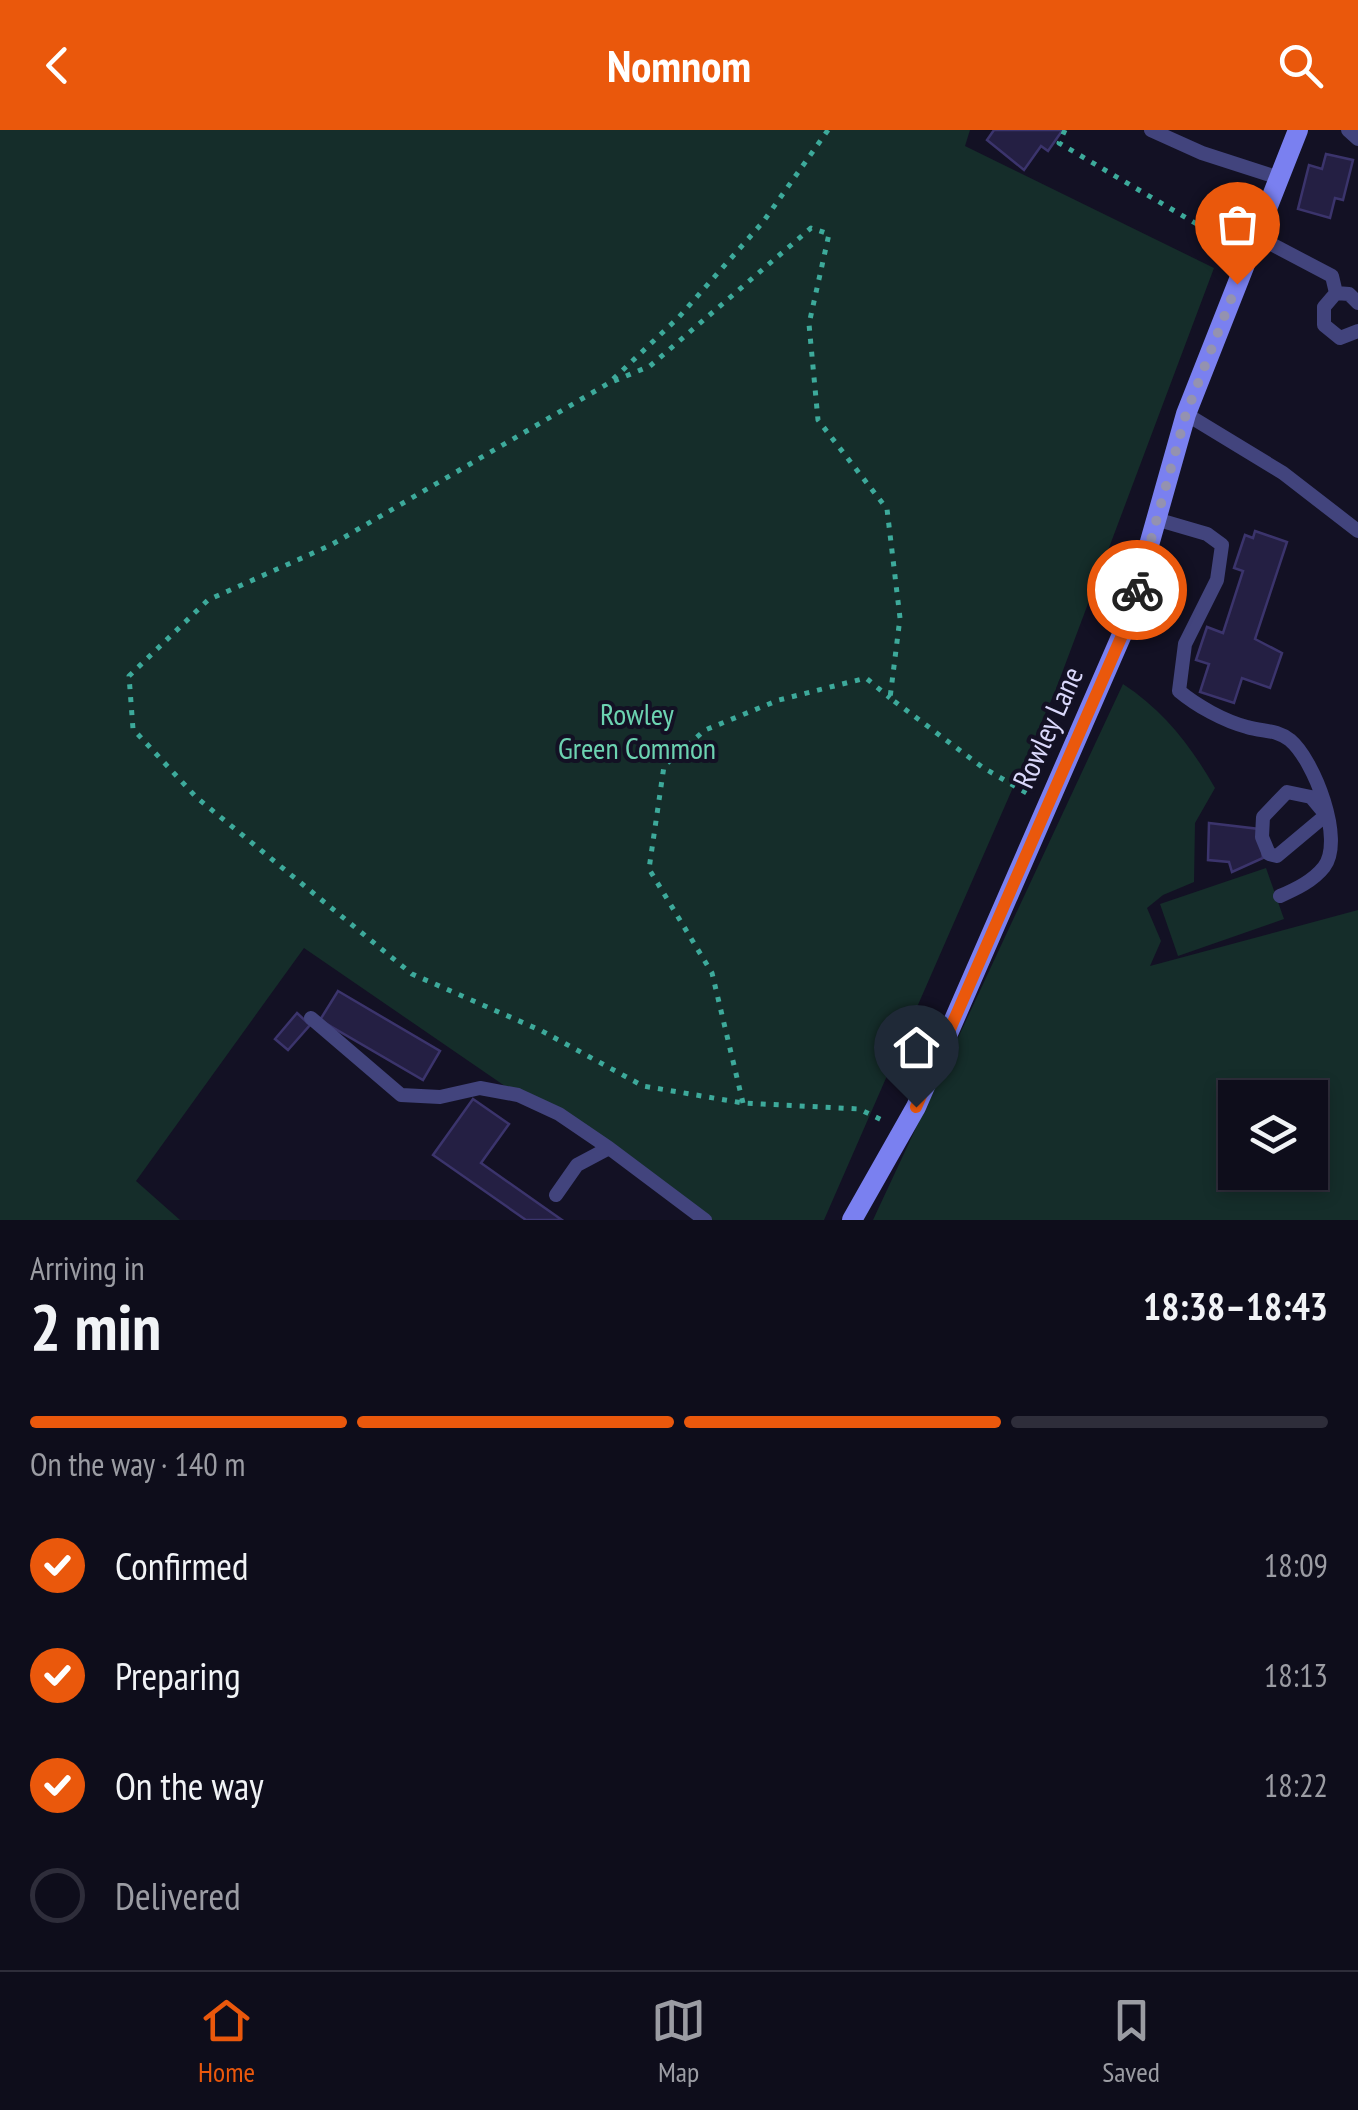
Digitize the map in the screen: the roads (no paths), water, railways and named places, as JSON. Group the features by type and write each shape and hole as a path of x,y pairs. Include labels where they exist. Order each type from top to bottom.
{"street":[{"name":"Rowley Lane","path":"852,1220 903,1130 1127,624 1186,414 1298,130"}],"lane":[{"path":"1151,130 1202,153 1279,178"},
{"path":"1348,130 1358,139"},
{"path":"1253,244 1332,276 1336,293"},
{"path":"1336,293 1349,294 1358,303"},
{"path":"1336,293 1324,307 1324,325 1340,338 1358,331"},
{"path":"1186,414 1283,473 1358,532"},
{"path":"1159,520 1207,534 1222,545 1217,580 1185,644 1179,691 1247,728 1272,730 1292,741 1311,767 1332,840 1326,865 1302,886 1280,896"},
{"path":"1287,792 1311,797 1326,815 1277,856 1269,854 1262,837 1263,817 1287,792"},
{"path":"310,1018 401,1095 440,1097 480,1088 518,1095 559,1114 705,1220"},
{"path":"556,1195 577,1165 609,1148"}],"park label":[{"name":"Rowley Green Common","path":"637,730"}]}
